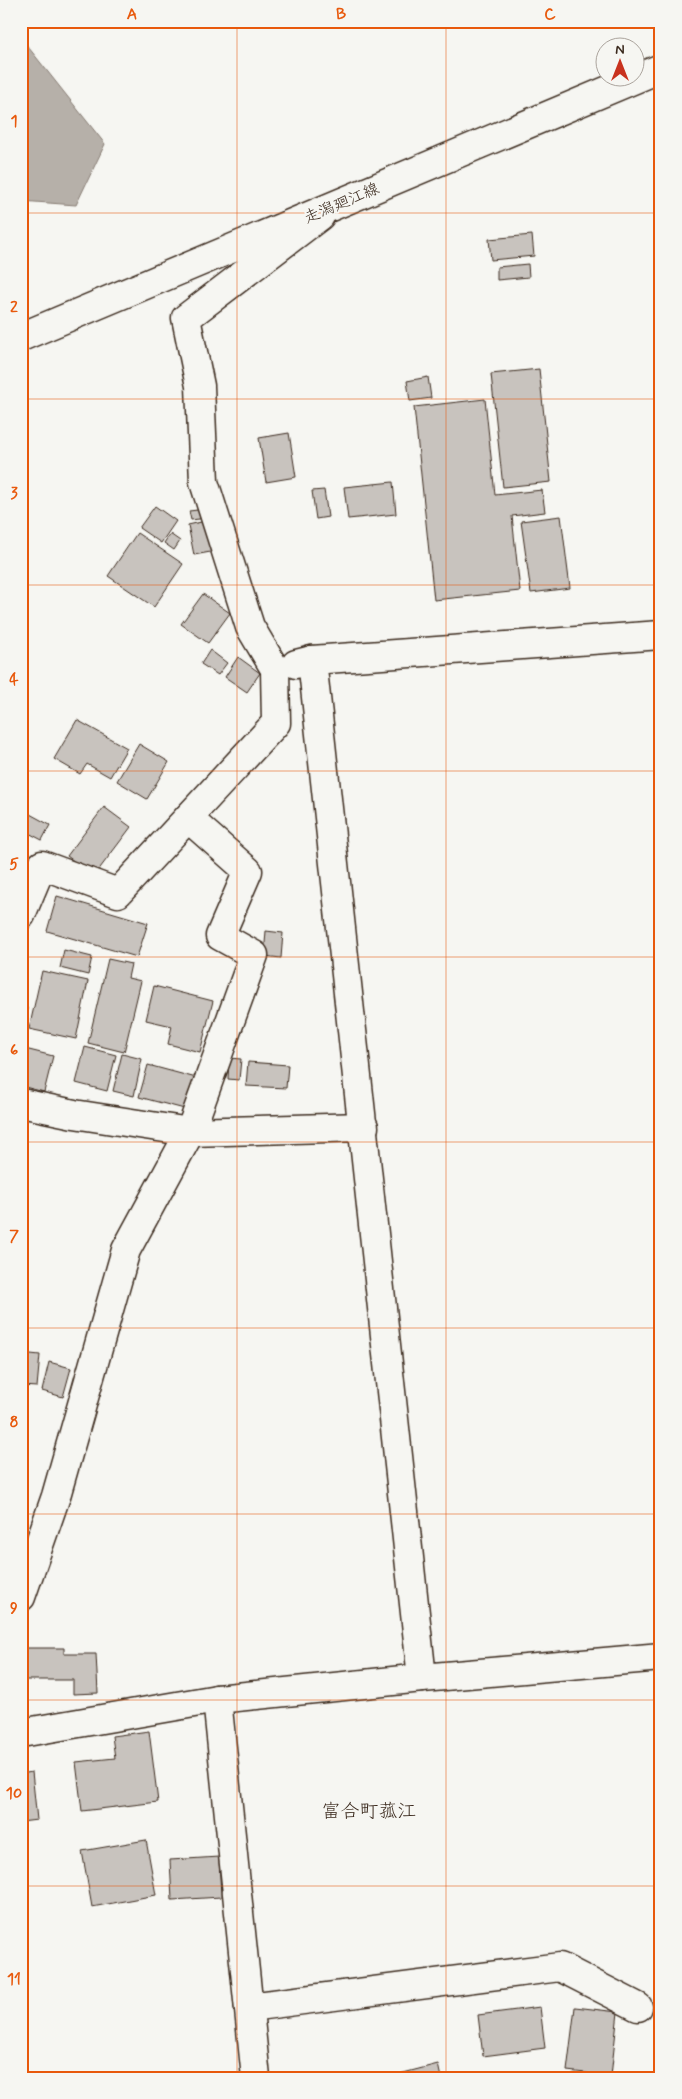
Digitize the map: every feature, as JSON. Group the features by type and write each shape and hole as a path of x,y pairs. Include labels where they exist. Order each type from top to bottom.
{"street":[{"name":"走潟廻江線","path":"22,336 661,68"},
{"path":"21,914 42,865 118,893 276,722 275,669 250,627 204,482 200,386 186,318 335,205"},
{"path":"275,669 312,660 661,635"},
{"path":"312,660 364,1127 422,1678"},
{"path":"21,1596 56,1496 126,1250 190,1132 254,955 220,936 248,871 188,818"},
{"path":"21,1103 74,1114 190,1132 364,1127"},
{"path":"21,1733 218,1699 422,1678 661,1657"},
{"path":"218,1699 256,2078"},
{"path":"249,2007 560,1966 638,2007"}],"shaded area":[{"path":"21,38 105,144 76,205 21,201"}],"building":[{"path":"532,235 534,256 491,260 489,239"},
{"path":"528,264 529,277 497,280 497,267"},
{"path":"539,369 551,482 503,487 491,374"},
{"path":"428,377 431,398 410,401 407,381"},
{"path":"485,399 495,495 542,490 545,512 512,516 520,591 434,600 414,407"},
{"path":"289,433 296,477 266,482 259,438"},
{"path":"393,482 396,514 348,519 344,487"},
{"path":"324,490 328,517 316,519 312,491"},
{"path":"155,506 176,521 161,543 139,528"},
{"path":"206,509 207,518 191,520 189,511"},
{"path":"561,516 570,588 531,593 521,521"},
{"path":"210,520 216,551 194,555 188,525"},
{"path":"137,533 183,564 154,607 108,576"},
{"path":"170,534 180,541 174,550 164,543"},
{"path":"203,594 230,613 208,643 181,624"},
{"path":"210,650 227,663 218,675 201,664"},
{"path":"238,657 260,673 247,692 225,677"},
{"path":"77,720 127,748 110,777 87,764 80,774 54,759"},
{"path":"139,744 169,762 147,799 117,781"},
{"path":"104,807 131,827 94,876 67,856"},
{"path":"28,813 50,825 42,840 21,829 21,824"},
{"path":"57,896 148,923 137,957 47,931"},
{"path":"266,931 283,933 281,958 264,956"},
{"path":"64,950 92,957 88,975 60,968"},
{"path":"108,959 131,964 128,978 141,981 124,1052 88,1043"},
{"path":"42,971 88,981 76,1039 29,1029"},
{"path":"154,986 213,1001 200,1052 168,1044 172,1026 146,1020"},
{"path":"21,1007 28,1009 24,1024 21,1023"},
{"path":"85,1047 116,1055 107,1091 76,1083"},
{"path":"21,1048 53,1056 44,1092 21,1086"},
{"path":"122,1054 142,1059 134,1096 113,1091"},
{"path":"229,1058 241,1059 239,1080 228,1079"},
{"path":"248,1062 288,1065 286,1088 246,1086"},
{"path":"148,1065 200,1079 192,1111 139,1097"},
{"path":"21,1353 40,1355 37,1387 21,1386"},
{"path":"49,1362 71,1368 63,1397 42,1391"},
{"path":"21,1648 64,1648 64,1654 96,1654 98,1693 73,1694 73,1680 21,1680"},
{"path":"149,1731 158,1802 82,1811 76,1762 115,1758 112,1736"},
{"path":"32,1772 37,1820 21,1822 21,1774"},
{"path":"146,1840 156,1895 92,1907 82,1851"},
{"path":"219,1857 221,1897 172,1900 170,1860"},
{"path":"540,2007 545,2048 483,2056 478,2015"},
{"path":"575,2007 618,2012 611,2076 567,2071"},
{"path":"438,2064 441,2078 384,2078"}],"district":[{"name":"富合町菰江","path":"369,1810"}]}
